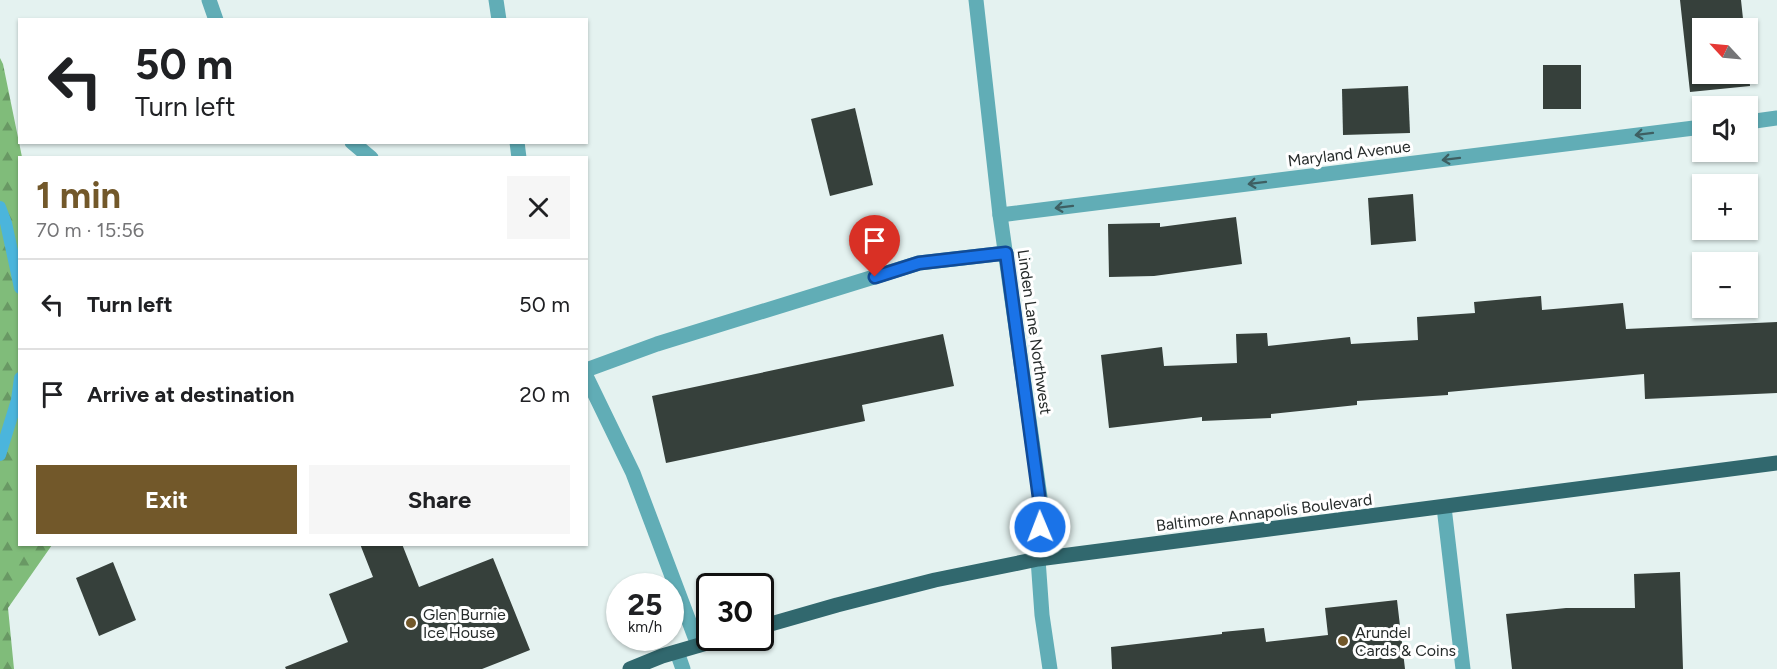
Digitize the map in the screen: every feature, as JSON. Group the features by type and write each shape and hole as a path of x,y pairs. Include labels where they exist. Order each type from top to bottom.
{"main road":[{"name":"Baltimore Annapolis Boulevard","path":"774,623 935,580 1038,559 1777,463"},
{"path":"630,669 696,646"}],"street":[{"path":"209,0 215,18"},
{"path":"496,0 499,18"},
{"name":"Linden Lane Northwest","path":"976,0 1000,215 1041,511 1038,559 1042,615 1050,669"},
{"path":"1758,121 1777,118"},
{"name":"Maryland Avenue","path":"1000,215 1692,128"},
{"path":"354,144 369,156"},
{"path":"588,369 657,344 919,263 1006,253"},
{"path":"588,379 633,473 696,640"},
{"path":"1444,507 1463,669"},
{"path":"677,652 683,669"}],"green space":[{"path":"0,58 22,156 18,156 18,546 51,546 8,608 14,669 0,669"}],"building":[{"path":"1680,0 1741,0 1743,18 1692,18 1692,84 1750,84 1750,86 1690,92"},
{"path":"1543,65 1581,65 1581,109 1543,109"},
{"path":"1408,86 1410,133 1343,135 1342,89"},
{"path":"855,108 873,185 830,196 811,119"},
{"path":"1413,194 1416,241 1371,245 1368,198"},
{"path":"1236,217 1242,264 1154,276 1109,277 1108,224 1160,223 1160,227"},
{"path":"1541,296 1542,310 1623,303 1626,329 1777,322 1777,393 1645,399 1644,374 1448,392 1448,395 1357,401 1357,405 1271,414 1271,418 1202,421 1202,417 1109,428 1101,355 1162,347 1164,366 1237,363 1236,334 1267,333 1268,346 1350,337 1351,344 1418,340 1417,317 1475,313 1474,302"},
{"path":"943,334 954,386 862,405 865,421 666,463 652,396"},
{"path":"361,546 403,546 419,587 493,558 530,650 482,669 286,669 285,667 348,642 329,594 373,577"},
{"path":"113,562 136,620 99,636 76,578"},
{"path":"1680,572 1683,669 1512,669 1506,614 1566,608 1635,608 1634,574"},
{"path":"1397,600 1405,669 1112,669 1111,647 1264,628 1266,642 1328,635 1325,608"}],"waterway":[{"path":"0,207 6,223 18,279"},
{"path":"0,455 18,393"}],"place":[{"name":"Glen Burnie Ice House","path":"411,623"},
{"name":"Arundel Cards & Coins","path":"1343,641"}],"route":[{"path":"875,277 919,263 1006,253 1041,511 1040,527"}]}
